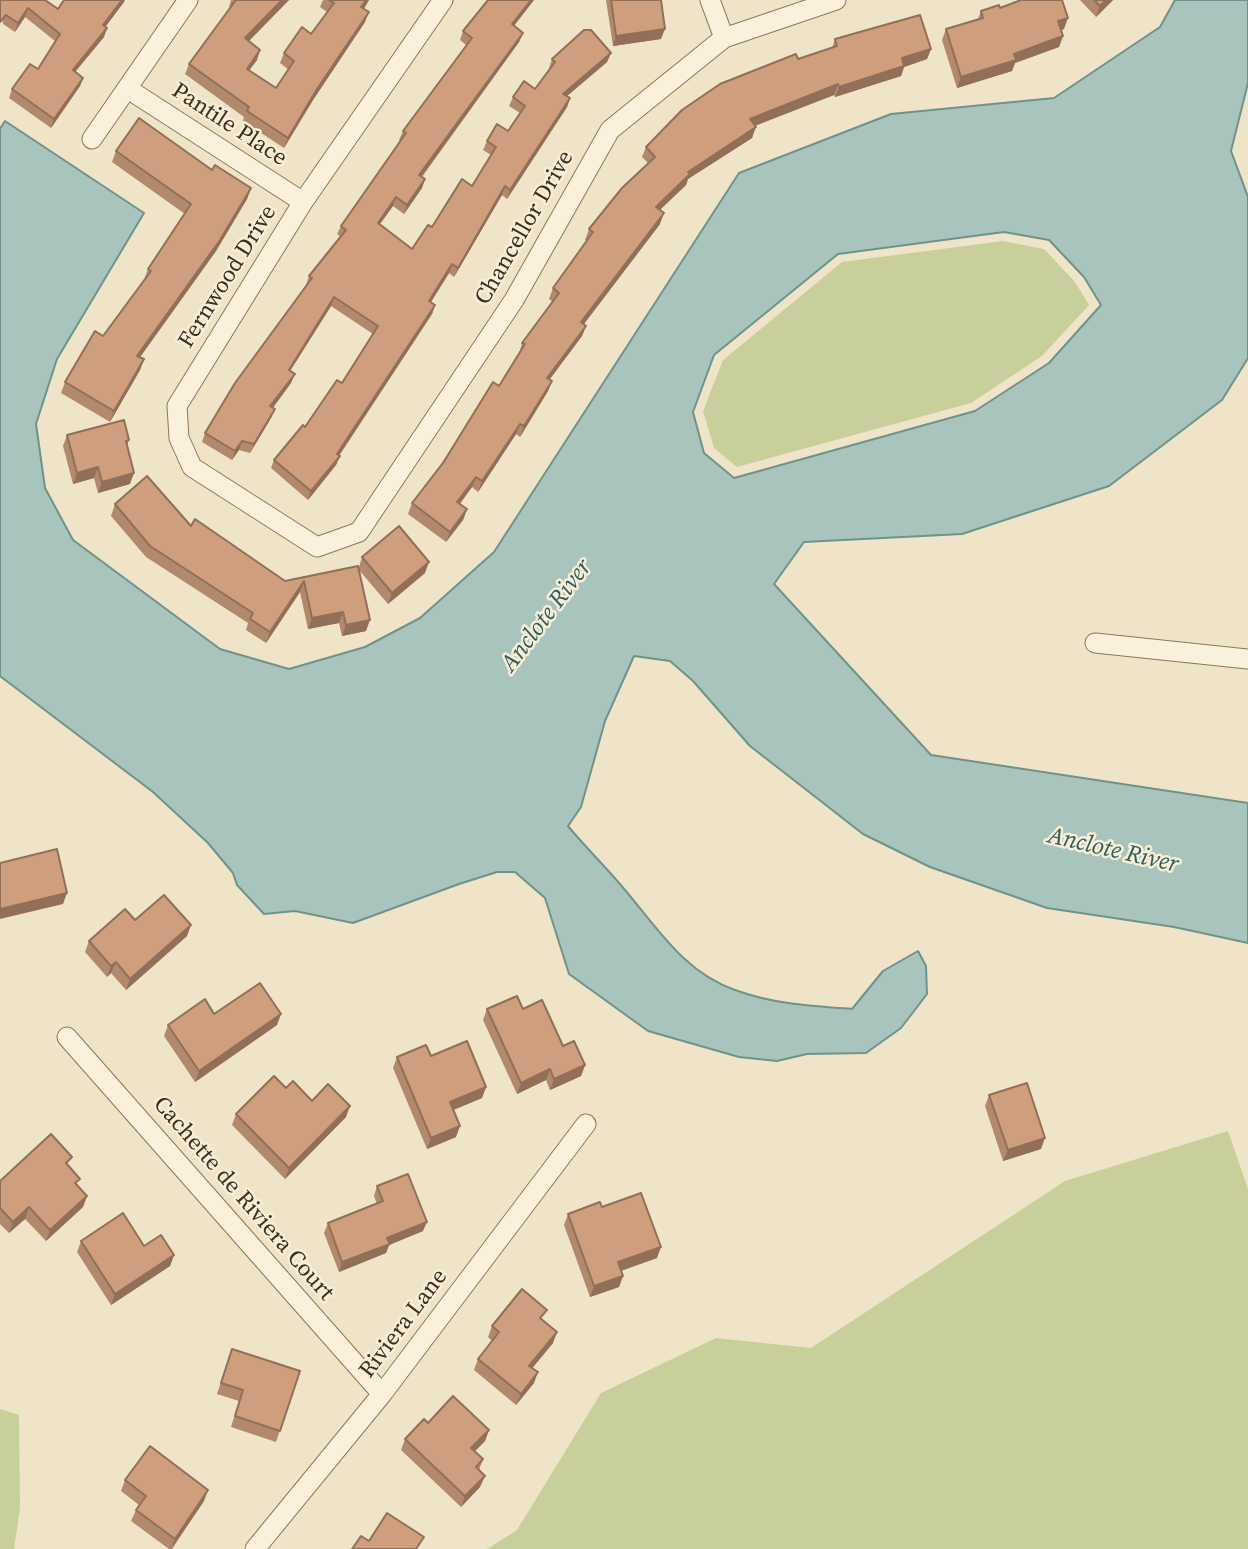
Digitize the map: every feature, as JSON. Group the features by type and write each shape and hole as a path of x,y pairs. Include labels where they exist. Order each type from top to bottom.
{"street":[{"path":"92,139 188,0"},
{"name":"Fernwood Drive","path":"317,547 192,467 179,438 177,405 303,202 443,0"},
{"path":"710,0 724,38"},
{"name":"Chancellor Drive","path":"317,547 359,532 514,300 610,130 724,38 836,0"},
{"name":"Pantile Place","path":"128,89 303,202"},
{"path":"1095,643 1248,659"},
{"name":"Cachette de Riviera Court","path":"67,1037 383,1394"},
{"name":"Riviera Lane","path":"256,1549 383,1394 586,1124"}],"green space":[{"path":"1003,241 1044,249 1075,282 1089,305 1042,356 971,403 737,467 714,448 703,411 723,360 842,262"},
{"path":"1228,1131 1248,1189 1248,1549 487,1549 517,1530 601,1393 716,1338 811,1348 1065,1181"},
{"path":"0,1409 19,1415 20,1508 14,1549 0,1549"}],"water":[{"name":"Anclote River","path":"1175,0 1248,0 1248,83 1231,151 1248,197 1248,358 1222,400 1109,486 962,534 804,542 774,584 931,755 1248,803 1248,943 1174,927 1047,908 930,867 863,834 750,746 693,681 670,661 634,656 605,721 581,807 568,826 674,948 701,973 749,995 852,1009 883,971 918,951 926,966 927,994 901,1028 866,1053 807,1054 777,1061 739,1057 648,1031 569,974 545,898 515,872 497,872 353,923 295,911 264,914 237,885 233,873 208,843 153,792 0,676 0,129 5,121 144,213 57,359 36,424 45,488 73,540 220,649 289,669 365,647 420,618 494,552 739,173 891,114 1054,98 1160,27","holes":["1004,232 1049,240 1084,277 1101,305 1049,363 975,411 734,478 704,453 693,412 714,355 838,254"]}],"building":[{"path":"0,0 45,0 58,9 64,0 122,0 103,25 107,28 73,70 83,78 54,119 12,89 30,64 38,69 60,34 28,8 18,23 6,15 0,22"},
{"path":"236,0 282,0 245,38 260,50 247,69 276,88 294,61 284,53 302,27 311,34 334,3 329,0 366,0 361,7 369,12 317,89 288,138 247,111 249,107 189,64"},
{"path":"488,0 531,0 512,24 523,33 419,175 425,179 407,205 396,197 378,223 412,249 428,225 432,227 462,179 472,186 496,147 487,141 497,124 508,131 525,106 513,97 524,81 535,89 555,62 552,59 584,30 591,30 611,53 563,94 570,98 510,190 505,186 458,268 452,264 429,301 435,305 337,454 340,456 311,491 274,460 303,425 305,427 337,380 342,383 378,326 334,297 289,370 295,374 270,406 275,409 254,444 242,441 235,451 205,433 235,383 312,278 309,276 346,230 341,226 406,133 403,131 472,38 463,31"},
{"path":"611,0 661,0 665,29 616,36"},
{"path":"1021,0 1062,0 1068,18 1058,21 1063,36 1014,54 1016,60 961,77 946,29 983,18 981,11 999,5 1000,8"},
{"path":"1094,0 1106,0 1100,6"},
{"path":"920,15 931,49 902,58 904,66 839,87 838,84 750,119 756,127 688,172 690,174 656,207 664,213 581,322 586,326 547,378 552,381 524,426 520,424 482,481 476,477 457,502 467,509 450,532 412,503 443,463 493,382 499,386 525,344 522,343 559,293 553,288 593,232 589,229 622,188 655,157 646,147 682,110 720,84 796,54 798,59 837,46 835,39"},
{"path":"139,118 212,170 215,165 251,188 220,240 137,356 144,359 114,411 65,382 95,331 103,336 151,271 148,269 191,204 116,151"},
{"path":"124,420 134,473 102,482 98,467 77,473 67,435"},
{"path":"147,476 191,526 195,519 285,581 358,566 370,620 346,625 343,612 312,618 304,581 270,632 250,619 253,613 150,546 115,504"},
{"path":"399,526 429,562 392,593 362,557"},
{"path":"57,849 67,893 0,909 0,863"},
{"path":"164,895 191,925 130,979 116,962 111,966 89,941 125,909 135,920"},
{"path":"260,983 281,1014 199,1071 168,1025 205,999 214,1014"},
{"path":"517,996 523,1009 542,1000 563,1046 574,1041 585,1065 554,1079 550,1069 521,1083 487,1009"},
{"path":"467,1041 486,1087 450,1102 460,1126 431,1138 397,1057 426,1045 431,1056"},
{"path":"274,1076 286,1088 293,1081 312,1101 328,1084 350,1106 289,1168 236,1114"},
{"path":"1027,1083 1045,1138 1008,1150 989,1095"},
{"path":"51,1134 72,1157 66,1163 80,1179 75,1183 87,1196 50,1230 29,1207 13,1222 0,1208 0,1181"},
{"path":"408,1174 427,1222 387,1238 390,1244 342,1262 328,1223 383,1201 377,1186"},
{"path":"641,1193 661,1247 618,1262 623,1276 594,1286 568,1214 600,1202 602,1207"},
{"path":"123,1213 144,1246 161,1235 174,1255 115,1294 81,1241"},
{"path":"522,1289 547,1310 540,1318 557,1332 529,1366 538,1372 521,1394 478,1359 499,1332 492,1326"},
{"path":"232,1349 300,1371 280,1431 235,1416 243,1390 221,1383"},
{"path":"453,1396 489,1430 471,1448 483,1459 476,1467 485,1476 465,1496 405,1439 424,1419 428,1423"},
{"path":"150,1446 208,1490 175,1539 136,1510 146,1496 125,1480"},
{"path":"387,1513 424,1537 416,1549 352,1549 361,1536 369,1541"}]}
